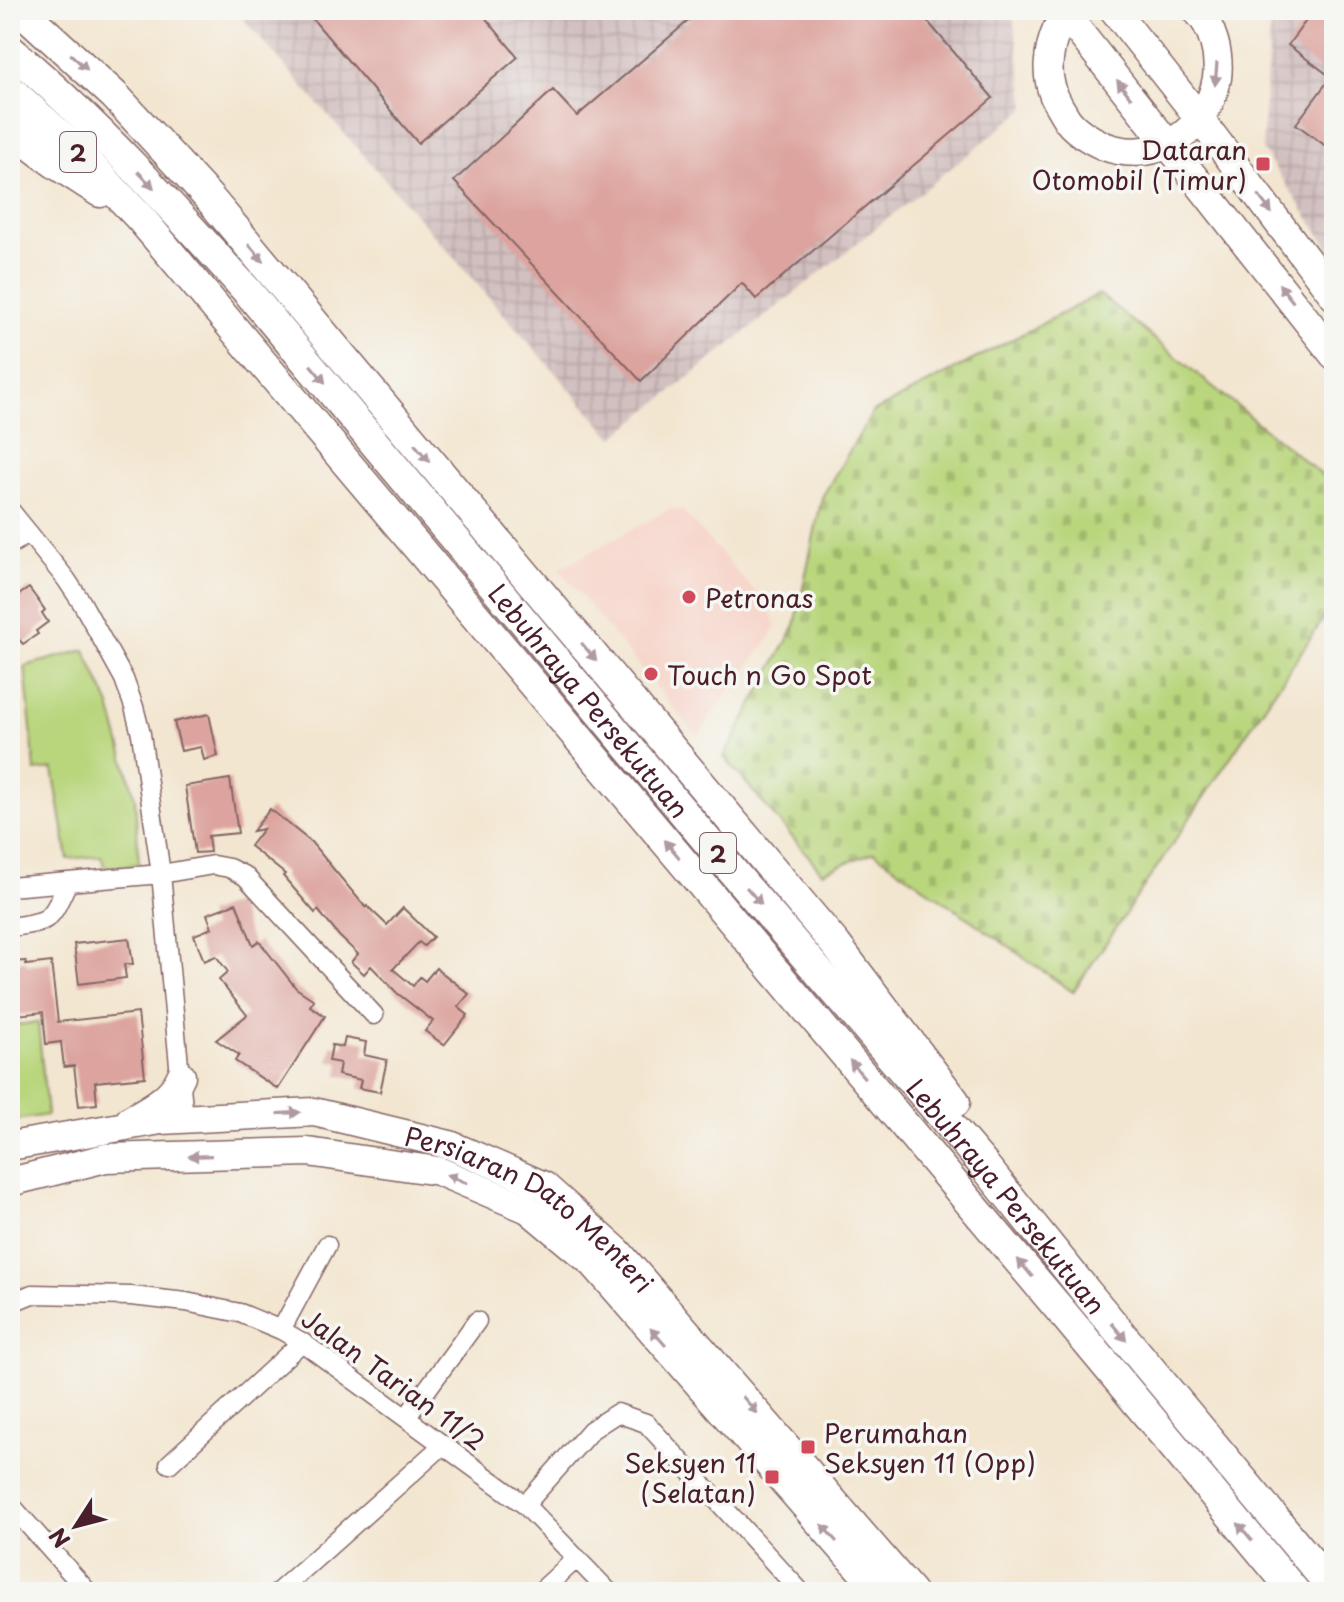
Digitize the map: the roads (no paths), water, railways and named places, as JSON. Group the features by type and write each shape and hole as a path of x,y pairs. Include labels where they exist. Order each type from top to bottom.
{"highway":[{"path":"21,10 115,96 210,199 836,945 978,1132 983,1164"},
{"name":"Lebuhraya Persekutuan","path":"10,50 92,123 249,293 739,879 983,1164 1334,1590"},
{"name":"Lebuhraya Persekutuan","path":"10,90 73,147 142,220 1295,1592"},
{"path":"92,123 141,145 210,199"},
{"path":"10,129 55,163 142,220"}],"main road":[{"path":"1114,10 1334,296"},
{"path":"1196,10 1213,39 1218,67 1214,95 1200,119 1186,134 1168,145 1142,152 1115,150 1090,140 1069,123 1054,98 1048,69 1052,40 1066,12 1168,145 1334,355"},
{"path":"119,1127 156,1105 176,1087 190,1102 207,1131 297,1153"},
{"path":"106,1158 164,1141 179,1131 190,1102"},
{"name":"Persiaran Dato Menteri","path":"10,1146 161,1120 190,1102 314,1112 450,1145 544,1186 617,1251 912,1592"},
{"name":"Persiaran Dato Menteri","path":"10,1182 106,1158 308,1152 438,1171 528,1209 594,1264 880,1592"}],"street":[{"path":"10,510 82,603 124,679 141,734 190,1102"},
{"path":"10,545 29,533"},
{"path":"10,887 161,874 213,865 229,868 245,876 374,1015"},
{"path":"10,927 41,923 47,919 68,882"},
{"path":"281,1330 327,1245"},
{"name":"Jalan Tarian 11/2","path":"10,1303 32,1294 131,1296 186,1302 240,1313 281,1330 302,1342 525,1505 609,1592"},
{"path":"406,1418 477,1321"},
{"path":"169,1464 302,1342"},
{"path":"525,1505 591,1430 617,1413 646,1423 801,1592"},
{"path":"278,1592 443,1445"},
{"path":"10,1504 88,1592"},
{"path":"540,1592 577,1558"}],"place":[{"name":"Dataran Otomobil (Timur)","path":"1263,164"},
{"name":"Petronas","path":"689,597"},
{"name":"Touch n Go Spot","path":"651,674"},
{"name":"Perumahan Seksyen 11 (Opp)","path":"808,1447"},
{"name":"Seksyen 11 (Selatan)","path":"772,1477"}]}
